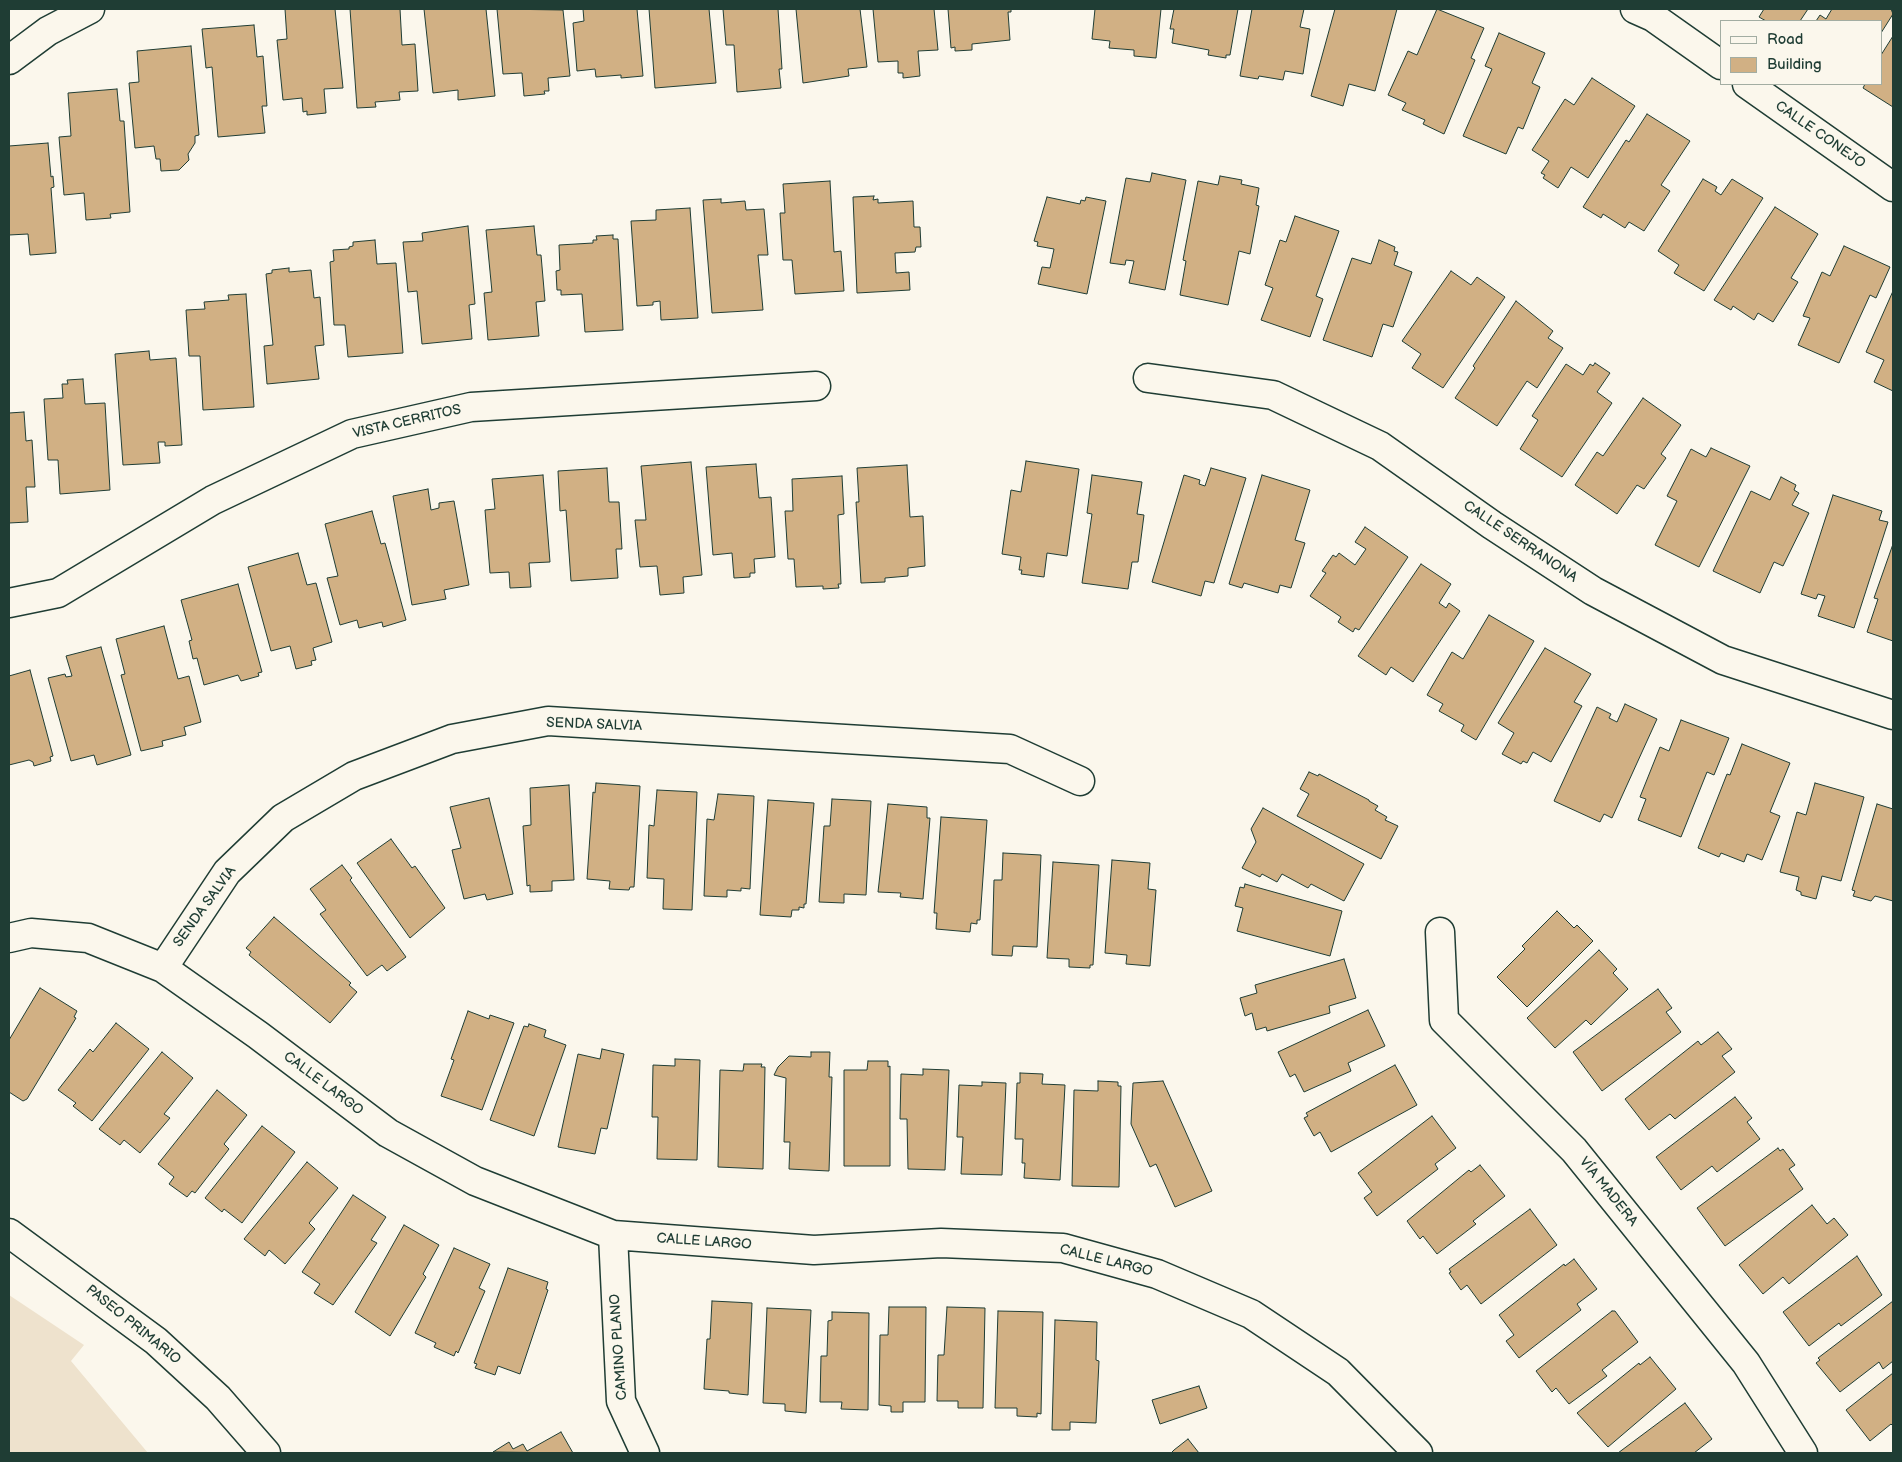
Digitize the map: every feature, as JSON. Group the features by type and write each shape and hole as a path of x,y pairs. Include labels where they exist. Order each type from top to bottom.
{"street":[{"path":"9,60 48,31 90,9"},
{"path":"1635,9 1653,17 1720,64"},
{"name":"CALLE CONEJO","path":"1748,85 1893,187"},
{"name":"CALLE SERRANONA","path":"1148,378 1273,395 1380,446 1492,525 1593,591 1723,660 1893,715"},
{"name":"VISTA CERRITOS","path":"9,603 58,593 213,500 352,434 470,407 816,386"},
{"name":"SENDA SALVIA","path":"163,968 227,872 283,818 354,776 452,739 548,720 1010,749 1080,781"},
{"name":"VÍA MADERA","path":"1440,932 1444,1020 1574,1150 1746,1363 1803,1453"},
{"name":"CALLE LARGO","path":"9,938 30,933 88,938 163,968 258,1035 388,1132 475,1181 613,1235 814,1250 941,1243 1063,1248 1157,1274 1251,1314 1338,1372 1418,1453"},
{"name":"PASEO PRIMARIO","path":"9,1233 156,1341 218,1398 266,1453"},
{"name":"CAMINO PLANO","path":"613,1235 621,1401 645,1453"}],"shaded area":[{"path":"9,1295 84,1345 71,1361 148,1453 9,1453"}],"building":[{"path":"285,9 335,9 343,88 324,89 326,113 307,115 307,111 303,112 302,98 283,100 277,40 287,39"},
{"path":"350,9 400,9 402,45 415,44 418,91 399,92 400,100 375,102 376,107 357,108"},
{"path":"424,9 486,9 495,96 458,100 458,90 433,93"},
{"path":"497,9 563,10 570,76 548,78 549,91 544,91 545,94 524,96 522,73 503,74"},
{"path":"583,9 637,9 643,76 621,78 621,75 596,77 595,69 577,71 573,23 584,21"},
{"path":"649,9 709,9 716,83 655,88"},
{"path":"723,9 778,9 782,69 779,69 781,88 737,92 734,45 726,45"},
{"path":"796,9 860,9 867,67 848,69 849,76 803,83"},
{"path":"873,9 934,9 938,50 918,51 920,76 903,78 903,73 898,73 898,61 878,62"},
{"path":"948,9 1011,9 1011,12 1008,12 1010,40 972,44 972,50 955,51 955,47 951,48"},
{"path":"1095,9 1161,9 1156,58 1134,56 1134,50 1109,48 1110,41 1092,39"},
{"path":"1174,9 1238,9 1230,55 1226,55 1226,58 1208,55 1209,50 1172,43 1174,29 1170,29"},
{"path":"1252,9 1304,9 1300,27 1310,29 1303,74 1285,71 1283,80 1259,76 1258,79 1240,76"},
{"path":"1335,9 1397,9 1375,91 1349,84 1343,106 1311,96"},
{"path":"1437,9 1484,28 1471,58 1475,60 1444,134 1423,124 1425,120 1402,110 1406,103 1388,95 1408,51 1417,55"},
{"path":"1764,9 1808,9 1801,20 1764,20 1759,17"},
{"path":"1832,9 1891,9 1893,14 1882,31 1882,20 1817,20 1820,15 1826,19"},
{"path":"254,25 257,57 263,56 267,106 262,106 265,133 218,137 212,67 206,68 202,29"},
{"path":"1499,33 1545,53 1532,83 1540,87 1523,129 1518,127 1506,154 1463,136 1492,69 1485,66"},
{"path":"1893,36 1893,107 1863,88 1864,85 1882,85 1882,53"},
{"path":"191,46 199,135 195,136 195,143 188,154 189,160 179,170 161,171 160,159 156,159 154,146 135,148 129,83 139,82 137,51"},
{"path":"1592,78 1635,106 1588,178 1571,167 1558,188 1543,178 1545,175 1541,173 1549,161 1532,150 1565,99 1574,105"},
{"path":"117,89 120,121 124,121 130,212 110,214 111,218 86,220 84,193 64,195 59,137 71,136 68,93"},
{"path":"1647,114 1690,141 1661,185 1670,191 1644,231 1629,222 1625,228 1603,214 1601,218 1583,207 1626,140 1629,142"},
{"path":"48,143 51,177 53,176 54,187 51,188 56,253 30,255 28,234 9,235 9,146"},
{"path":"1152,173 1186,180 1165,290 1129,283 1134,261 1126,260 1125,265 1110,263 1126,178 1150,182"},
{"path":"1220,176 1242,180 1241,184 1259,188 1256,205 1259,206 1250,254 1239,251 1228,305 1180,295 1186,261 1183,260 1198,181 1218,185"},
{"path":"1703,179 1717,187 1715,191 1721,195 1732,179 1763,198 1704,291 1674,273 1679,265 1658,251"},
{"path":"830,181 834,252 841,251 844,291 795,294 792,260 783,260 780,213 785,213 783,184"},
{"path":"874,196 873,200 878,199 878,203 913,201 914,227 920,227 921,247 916,247 915,252 895,253 896,273 909,272 910,290 857,293 853,197"},
{"path":"1047,197 1080,204 1081,200 1085,201 1086,197 1106,201 1087,294 1038,284 1042,267 1050,268 1054,249 1037,246 1038,242 1034,241"},
{"path":"721,199 721,203 745,201 746,210 764,209 768,255 758,255 763,310 712,313 703,200"},
{"path":"1775,207 1818,234 1791,278 1798,282 1773,322 1758,313 1754,320 1733,306 1731,310 1714,300"},
{"path":"690,208 698,318 661,320 660,301 653,302 653,305 637,306 631,221 656,220 656,210"},
{"path":"1295,216 1339,231 1316,296 1323,299 1310,337 1261,320 1273,288 1265,285 1280,240 1286,242"},
{"path":"468,226 475,304 469,305 472,339 422,344 417,291 408,292 403,242 423,241 422,233"},
{"path":"534,226 537,255 541,255 545,301 536,302 539,336 488,340 484,293 492,292 486,230"},
{"path":"613,235 613,239 618,239 623,330 585,332 582,294 561,295 561,290 557,290 556,271 560,270 559,245 593,243 593,240 597,240 596,236"},
{"path":"375,240 377,264 396,263 403,353 348,357 345,325 334,325 330,262 334,261 333,250 349,249 349,247 353,246 353,242"},
{"path":"1379,240 1395,247 1394,251 1398,252 1394,265 1412,272 1393,327 1383,324 1372,357 1323,340 1352,258 1371,264"},
{"path":"1844,246 1890,267 1876,298 1870,295 1839,363 1798,345 1810,318 1803,316 1822,272 1830,276"},
{"path":"289,268 289,272 311,270 314,298 320,297 324,345 315,346 319,379 267,384 264,346 273,345 266,274 272,273 272,270"},
{"path":"1451,271 1471,285 1477,277 1505,297 1443,388 1412,368 1421,354 1402,341"},
{"path":"1893,291 1893,391 1874,382 1884,360 1866,352"},
{"path":"246,294 254,407 203,410 200,356 189,356 186,310 205,309 204,302 229,300 228,295"},
{"path":"1516,301 1553,331 1548,338 1563,348 1537,388 1527,381 1497,426 1455,398 1475,368 1473,366"},
{"path":"149,351 150,360 176,358 182,445 165,446 165,442 158,442 160,463 123,465 115,354"},
{"path":"1595,363 1610,373 1597,392 1612,403 1562,477 1520,449 1538,420 1532,416 1566,364 1583,375 1590,364 1593,366"},
{"path":"83,379 85,404 105,403 110,490 60,494 58,460 48,460 44,399 63,398 62,384 68,384 67,380"},
{"path":"1643,398 1681,425 1661,454 1666,458 1644,489 1637,485 1617,514 1575,485 1597,452 1603,456"},
{"path":"24,412 26,441 32,440 35,487 26,487 28,522 9,523 9,413"},
{"path":"1711,448 1750,466 1699,567 1655,545 1677,501 1667,496 1691,449 1706,457"},
{"path":"1026,461 1079,469 1067,556 1047,553 1044,577 1021,574 1022,570 1019,570 1021,557 1002,554 1011,490 1021,492"},
{"path":"691,462 702,575 683,577 684,593 660,595 657,566 640,567 635,520 646,520 641,466"},
{"path":"756,464 759,498 771,497 775,557 754,559 755,573 750,573 750,577 734,578 732,553 713,555 706,467"},
{"path":"907,465 910,517 923,516 925,566 908,568 908,576 885,578 885,582 861,583 856,502 859,502 857,468"},
{"path":"607,468 609,502 619,502 622,549 616,549 618,578 571,581 566,510 560,511 558,471"},
{"path":"1211,468 1246,478 1214,583 1205,581 1201,596 1152,582 1184,475 1200,480 1199,484 1205,486"},
{"path":"543,475 550,562 529,563 531,587 510,588 509,572 490,573 485,510 495,509 492,479"},
{"path":"1092,475 1142,482 1137,514 1144,515 1138,562 1132,562 1128,589 1082,583 1092,514 1087,513"},
{"path":"1262,475 1310,490 1295,540 1305,543 1291,588 1280,585 1278,593 1244,583 1242,588 1229,584"},
{"path":"842,476 844,514 838,515 841,584 838,584 839,588 823,589 823,586 796,587 794,559 788,559 785,511 793,511 792,479"},
{"path":"1781,477 1796,485 1794,490 1799,493 1792,505 1809,513 1783,566 1774,562 1760,593 1713,571 1751,491 1770,500"},
{"path":"428,489 431,510 439,508 439,503 454,501 469,585 444,590 446,599 412,605 393,496"},
{"path":"1833,495 1882,511 1879,520 1888,522 1854,628 1818,616 1825,596 1818,594 1816,599 1801,594"},
{"path":"372,511 381,544 385,543 406,620 383,627 382,622 359,628 357,620 340,625 327,578 338,576 325,524"},
{"path":"1365,527 1408,557 1359,630 1355,628 1353,632 1338,622 1341,617 1310,596 1326,573 1322,571 1333,555 1336,557 1339,553 1355,565 1366,549 1355,542"},
{"path":"1893,544 1893,641 1867,632 1878,599 1874,598"},
{"path":"298,553 307,585 316,583 332,642 313,648 316,660 311,661 312,665 296,669 290,646 271,651 248,567"},
{"path":"1421,564 1451,584 1439,603 1446,608 1449,603 1460,611 1413,682 1391,667 1386,675 1358,656"},
{"path":"238,584 262,672 258,673 259,676 241,681 238,675 204,685 197,658 193,659 189,641 192,640 181,600"},
{"path":"1489,615 1534,641 1476,740 1461,731 1464,725 1439,711 1443,704 1427,695 1452,652 1463,659"},
{"path":"164,626 178,679 189,676 201,722 184,727 186,735 162,741 163,746 141,751 121,675 125,674 116,639"},
{"path":"101,647 131,755 97,765 94,755 71,761 48,678 65,674 66,677 72,676 66,656"},
{"path":"1545,648 1591,674 1574,702 1582,706 1551,762 1533,752 1527,763 1523,761 1521,764 1502,754 1514,733 1498,723"},
{"path":"30,670 53,756 50,757 51,761 34,766 33,762 29,760 9,765 9,676"},
{"path":"1625,704 1657,719 1612,818 1604,814 1600,822 1554,801 1597,707 1611,714 1609,718 1617,722"},
{"path":"1681,720 1729,738 1714,775 1707,772 1681,837 1638,820 1646,799 1640,797 1660,747 1669,751"},
{"path":"1742,744 1790,763 1770,812 1780,816 1762,860 1747,854 1744,862 1721,853 1719,857 1698,848 1727,774 1730,775"},
{"path":"1309,772 1318,776 1319,774 1369,800 1378,806 1375,810 1387,817 1385,820 1398,826 1381,859 1297,816 1309,794 1300,789"},
{"path":"596,783 640,786 634,887 630,887 629,890 609,889 610,881 587,879 593,792 595,793"},
{"path":"1815,783 1864,797 1841,881 1822,876 1816,899 1801,895 1801,892 1796,890 1799,877 1780,872 1797,812 1806,815"},
{"path":"569,785 574,880 552,881 552,891 530,892 530,885 527,886 523,826 531,825 530,788"},
{"path":"657,790 697,792 692,910 663,909 664,879 647,878 649,825 654,826"},
{"path":"718,794 754,796 750,889 741,888 741,891 727,890 727,897 704,896 707,819 714,820"},
{"path":"489,798 513,894 487,900 485,894 464,899 452,850 461,848 450,807"},
{"path":"832,799 871,801 866,895 844,894 844,903 819,902 824,826 830,826"},
{"path":"768,800 814,803 806,904 804,904 804,908 799,907 799,910 792,910 791,917 760,915"},
{"path":"888,804 927,807 927,818 930,818 923,899 900,897 901,893 878,892"},
{"path":"1877,804 1893,809 1893,901 1875,896 1871,901 1853,896 1855,891 1852,890"},
{"path":"1263,808 1364,864 1344,901 1311,884 1308,888 1282,874 1277,882 1262,874 1260,877 1242,868 1256,842 1251,829"},
{"path":"941,817 987,820 980,920 977,920 977,924 971,923 970,932 936,929 937,913 934,913"},
{"path":"391,839 412,868 415,866 445,908 410,938 357,863"},
{"path":"1003,853 1041,855 1037,947 1013,946 1012,956 992,955 994,880 1002,880"},
{"path":"1112,860 1150,863 1148,889 1156,890 1150,966 1126,964 1127,955 1105,953"},
{"path":"1053,862 1099,865 1093,965 1090,965 1090,968 1069,967 1069,959 1047,958"},
{"path":"342,865 352,878 350,880 406,957 387,971 382,965 367,976 320,914 326,910 310,889"},
{"path":"1245,884 1342,911 1330,956 1237,931 1243,908 1235,906 1240,887 1244,888"},
{"path":"1557,911 1574,928 1577,925 1593,941 1527,1007 1497,977 1525,949 1522,946"},
{"path":"274,917 351,983 349,985 357,992 330,1023 249,955 251,952 246,948"},
{"path":"1599,950 1617,969 1613,973 1628,989 1591,1025 1586,1020 1555,1048 1527,1018"},
{"path":"1344,959 1356,998 1329,1006 1330,1013 1267,1031 1266,1027 1256,1030 1252,1013 1245,1016 1240,998 1257,993 1255,985"},
{"path":"40,988 77,1011 74,1017 76,1018 27,1099 23,1101 9,1092 9,1040"},
{"path":"1658,989 1672,1008 1666,1012 1681,1032 1602,1091 1573,1052"},
{"path":"1368,1010 1385,1046 1348,1063 1351,1071 1304,1092 1295,1074 1290,1077 1278,1052"},
{"path":"468,1011 489,1019 490,1015 514,1023 482,1110 441,1096 454,1060 451,1059"},
{"path":"116,1023 149,1049 92,1121 73,1106 76,1103 58,1090 90,1049 93,1052"},
{"path":"529,1024 546,1030 544,1037 566,1045 534,1136 490,1120 524,1026 528,1027"},
{"path":"1718,1032 1732,1049 1722,1056 1735,1072 1675,1119 1670,1114 1649,1130 1625,1099 1698,1041 1701,1045"},
{"path":"602,1049 624,1054 607,1129 601,1128 595,1154 558,1147 578,1054 600,1059"},
{"path":"162,1052 193,1078 164,1114 170,1118 140,1153 124,1140 120,1145 99,1129"},
{"path":"811,1052 830,1052 829,1077 832,1077 829,1171 789,1169 790,1142 784,1142 786,1078 774,1075 778,1067 789,1056 811,1057"},
{"path":"675,1059 700,1060 697,1160 657,1159 658,1117 652,1117 653,1065 675,1066"},
{"path":"868,1061 888,1061 888,1067 890,1066 890,1166 844,1166 844,1070 867,1070"},
{"path":"744,1064 762,1064 761,1067 765,1067 763,1169 718,1167 720,1070 743,1071"},
{"path":"1395,1065 1417,1105 1331,1152 1320,1132 1314,1136 1304,1118 1308,1116 1306,1113"},
{"path":"923,1069 949,1070 945,1170 908,1169 907,1119 900,1119 901,1074 923,1075"},
{"path":"1020,1073 1043,1074 1042,1084 1065,1085 1060,1180 1024,1178 1025,1163 1022,1163 1023,1139 1015,1139 1017,1083 1020,1083"},
{"path":"1098,1081 1118,1082 1118,1086 1121,1086 1119,1187 1072,1186 1074,1090 1098,1091"},
{"path":"1163,1081 1212,1191 1175,1207 1156,1164 1150,1167 1131,1124 1133,1083"},
{"path":"982,1082 1006,1083 1002,1175 961,1174 963,1137 957,1137 959,1085 982,1086"},
{"path":"217,1090 247,1115 224,1144 229,1149 195,1193 192,1191 187,1197 169,1184 174,1177 158,1164"},
{"path":"1735,1097 1752,1118 1747,1122 1760,1139 1717,1172 1712,1166 1681,1190 1656,1157"},
{"path":"1432,1116 1456,1148 1435,1164 1438,1169 1377,1216 1364,1198 1372,1192 1358,1173"},
{"path":"262,1126 295,1152 242,1223 224,1209 222,1212 205,1198"},
{"path":"1778,1148 1780,1151 1783,1149 1795,1165 1789,1169 1803,1189 1725,1246 1697,1208"},
{"path":"307,1162 338,1188 309,1223 315,1229 285,1264 269,1250 265,1256 244,1239"},
{"path":"1480,1165 1505,1196 1473,1221 1476,1224 1437,1254 1423,1236 1420,1239 1407,1221 1469,1170 1471,1172"},
{"path":"353,1195 386,1217 371,1240 377,1243 333,1305 314,1293 320,1284 302,1272"},
{"path":"1812,1205 1827,1224 1834,1218 1848,1235 1789,1284 1783,1277 1763,1294 1739,1265"},
{"path":"1530,1209 1557,1245 1481,1304 1467,1285 1461,1290 1449,1273 1451,1272 1449,1269"},
{"path":"404,1225 439,1245 423,1274 426,1277 390,1336 355,1312"},
{"path":"454,1248 490,1264 479,1288 485,1291 458,1353 456,1351 454,1356 434,1347 436,1343 415,1333"},
{"path":"1857,1256 1882,1295 1841,1326 1839,1323 1809,1346 1783,1312"},
{"path":"1574,1259 1597,1289 1577,1304 1581,1310 1519,1358 1506,1341 1514,1335 1499,1315 1564,1264 1565,1266"},
{"path":"508,1268 548,1282 546,1289 548,1290 520,1374 498,1366 495,1375 475,1368 477,1364 474,1363"},
{"path":"712,1301 752,1303 748,1395 704,1389 707,1339 710,1339"},
{"path":"1893,1301 1893,1361 1883,1369 1879,1362 1840,1392 1816,1363 1820,1360 1818,1358"},
{"path":"889,1307 926,1307 925,1402 903,1402 903,1412 891,1412 891,1406 879,1405 880,1335 888,1335"},
{"path":"947,1307 985,1308 983,1408 958,1408 958,1401 937,1401 938,1355 944,1355"},
{"path":"767,1308 811,1310 806,1413 785,1411 785,1404 763,1403"},
{"path":"998,1311 1043,1312 1041,1414 1037,1413 1037,1417 1017,1416 1017,1408 995,1408"},
{"path":"1612,1311 1615,1311 1638,1342 1602,1370 1607,1376 1569,1404 1556,1388 1552,1392 1536,1371"},
{"path":"832,1312 869,1313 868,1410 841,1409 842,1402 820,1402 821,1356 827,1356 828,1321 832,1320"},
{"path":"1055,1320 1097,1322 1096,1360 1099,1361 1096,1423 1070,1422 1070,1430 1052,1430"},
{"path":"1650,1357 1676,1389 1608,1447 1577,1413 1639,1363 1640,1365"},
{"path":"1893,1373 1893,1426 1891,1424 1870,1441 1846,1410"},
{"path":"1199,1386 1207,1408 1160,1424 1152,1400"},
{"path":"1685,1403 1712,1439 1694,1453 1618,1453"},
{"path":"561,1432 573,1453 493,1452 509,1442 513,1449 523,1444 527,1451"},
{"path":"1188,1439 1199,1453 1171,1453 1174,1450"}]}
